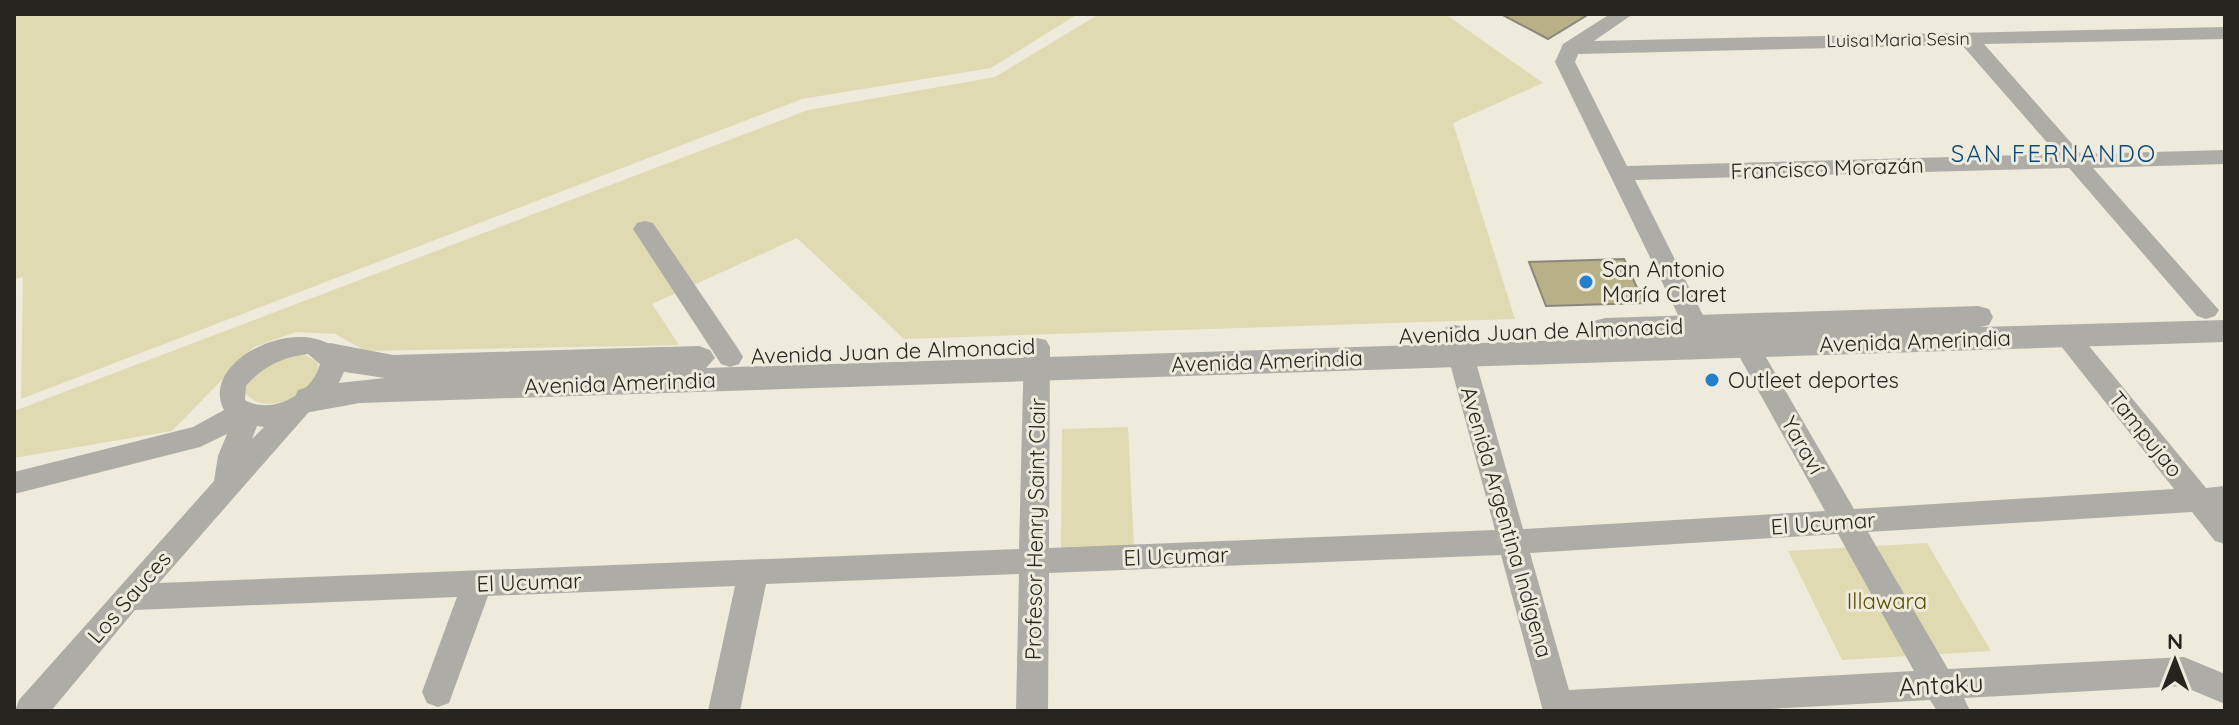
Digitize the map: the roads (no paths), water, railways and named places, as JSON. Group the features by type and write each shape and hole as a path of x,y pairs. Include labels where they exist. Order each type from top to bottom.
{"street":[{"path":"1623,14 1570,48 1565,62 1700,337"},
{"name":"Luisa Maria Sesin","path":"1570,48 2225,33"},
{"path":"1968,39 2219,317"},
{"name":"Francisco Morazán","path":"1620,173 2225,157"},
{"path":"645,229 730,357"},
{"name":"Avenida Amerindia","path":"304,403 360,391 1037,358 1700,337 1747,347 2066,336 2219,317"},
{"name":"Avenida Juan de Almonacid","path":"1700,337 2219,317"},
{"name":"Tampujao","path":"2066,336 2212,498 2225,532"},
{"name":"Avenida Argentina Indígena","path":"1458,344 1558,708"},
{"path":"169,444 207,418 248,366 278,350 309,345 330,355"},
{"name":"Yaraví","path":"1747,347 1947,698"},
{"name":"Avenida Juan de Almonacid","path":"330,355 393,367 730,357 1037,358"},
{"name":"Los Sauces","path":"31,711 228,483 329,381 334,362 330,355"},
{"name":"Profesor Henry Saint Clair","path":"1032,711 1037,358"},
{"path":"233,387 232,399 246,414"},
{"path":"14,483 200,436 246,414 266,415 304,403"},
{"name":"Los Sauces","path":"228,483 232,456 246,414"},
{"name":"El Ucumar","path":"127,597 1512,542 2212,498"},
{"path":"724,711 753,574"},
{"path":"438,692 477,584"},
{"name":"Antaku","path":"1558,708 1947,698 2184,671 2225,689"}],"place":[{"name":"San Antonio María Claret","path":"1586,282"},
{"name":"Outleet deportes","path":"1712,380"}],"district":[{"name":"SAN FERNANDO","path":"2054,154"}],"park label":[{"name":"Illawara","path":"1887,601"}]}
